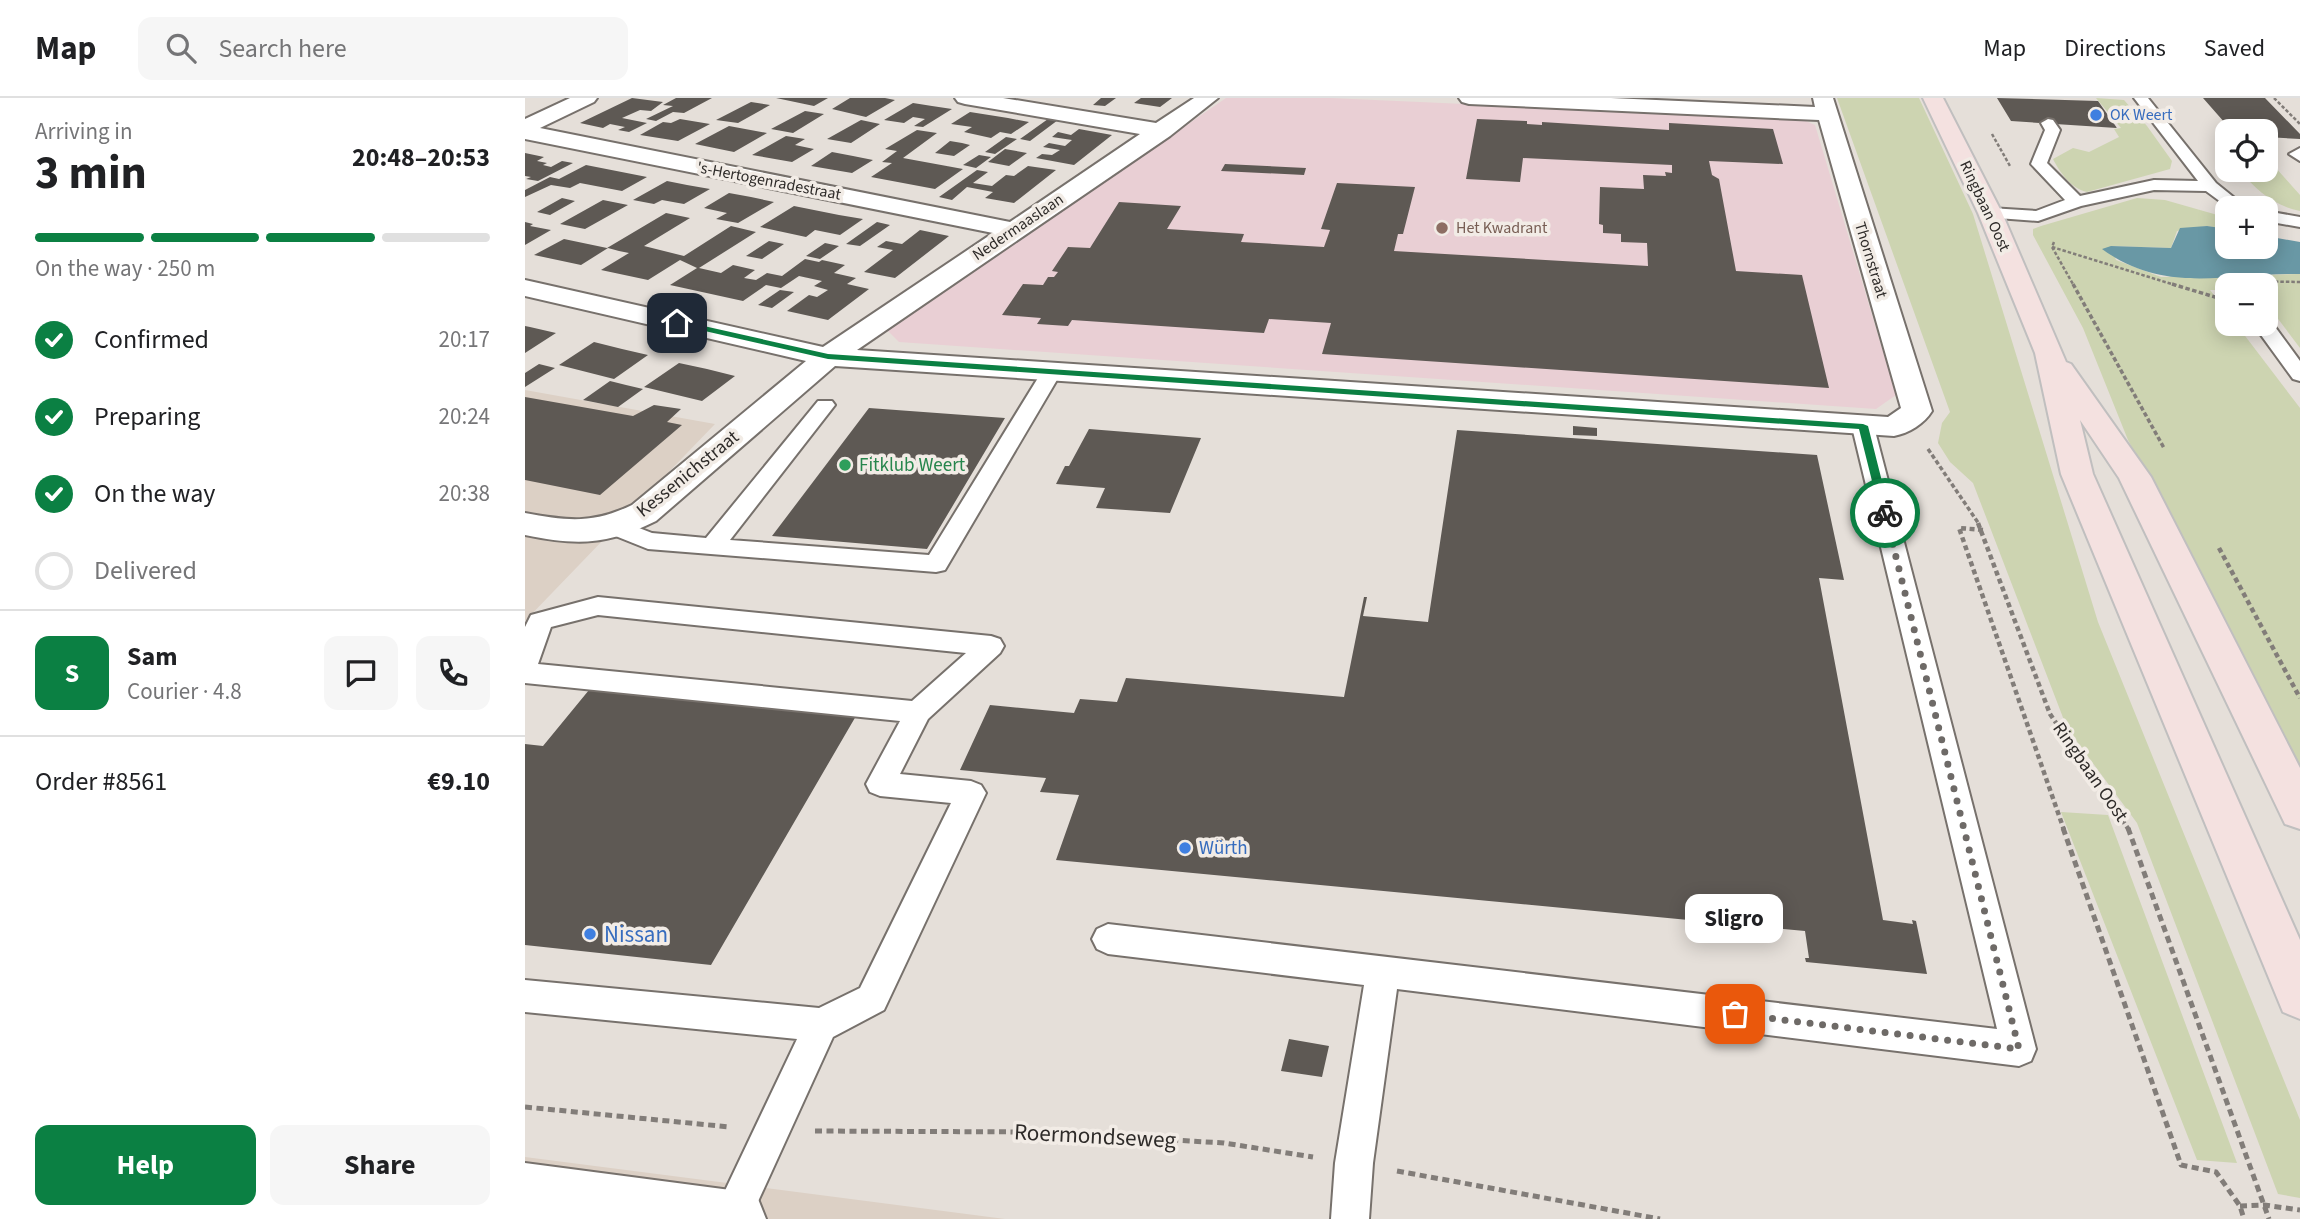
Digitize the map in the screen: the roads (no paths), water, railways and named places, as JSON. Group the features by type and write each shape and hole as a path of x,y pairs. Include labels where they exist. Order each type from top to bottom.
{"main road":[{"name":"Ringbaan Oost","path":"1933,98 1990,213 2049,354 2077,474 2300,996"},
{"name":"Ringbaan Oost","path":"2049,354 2135,477 2300,811"}],"street":[{"path":"525,130 587,98"},
{"path":"965,98 1162,131"},
{"name":"Nedermaaslaan","path":"828,357 1208,98"},
{"path":"1469,98 1826,106"},
{"path":"525,105 558,111"},
{"name":"Thornstraat","path":"1826,106 1917,411 1894,427 1863,426"},
{"name":"'s-Hertogenradestraat","path":"525,130 1014,230"},
{"path":"525,288 828,357 1863,426"},
{"name":"Kessenichstraat","path":"525,524 570,534 616,527 644,513 828,357"},
{"path":"525,1191 598,1210 738,1219"}],"lane":[{"path":"2141,98 2210,186 2223,196"},
{"path":"2048,123 2053,130 2039,164 2076,202"},
{"path":"1990,213 2038,216 2076,202 2154,185 2210,186"},
{"path":"2278,218 2300,222"},
{"path":"2272,336 2300,375"},
{"path":"616,527 648,541 936,564 1051,373"},
{"path":"712,547 825,405"},
{"path":"1108,939 2019,1049 1863,426"},
{"path":"525,665 540,621 598,606 991,646 918,712 880,784 971,793 872,999 821,1025 525,996"},
{"path":"525,673 918,712"},
{"path":"1350,1219 1354,1163 1383,972"},
{"path":"731,1218 821,1025"}],"water":[{"path":"2215,227 2215,259 2278,259 2278,238 2300,242 2300,274 2215,273 2215,278 2174,277 2126,263 2102,249 2111,246 2171,248 2180,228"}],"place":[{"name":"OK Weert","path":"2096,115"},
{"name":"Het Kwadrant","path":"1442,228"},
{"name":"Fitklub Weert","path":"845,465"},
{"name":"Würth","path":"1185,848"},
{"name":"Nissan","path":"590,934"},
{"name":"Sligro","path":"1735,1014"}]}
